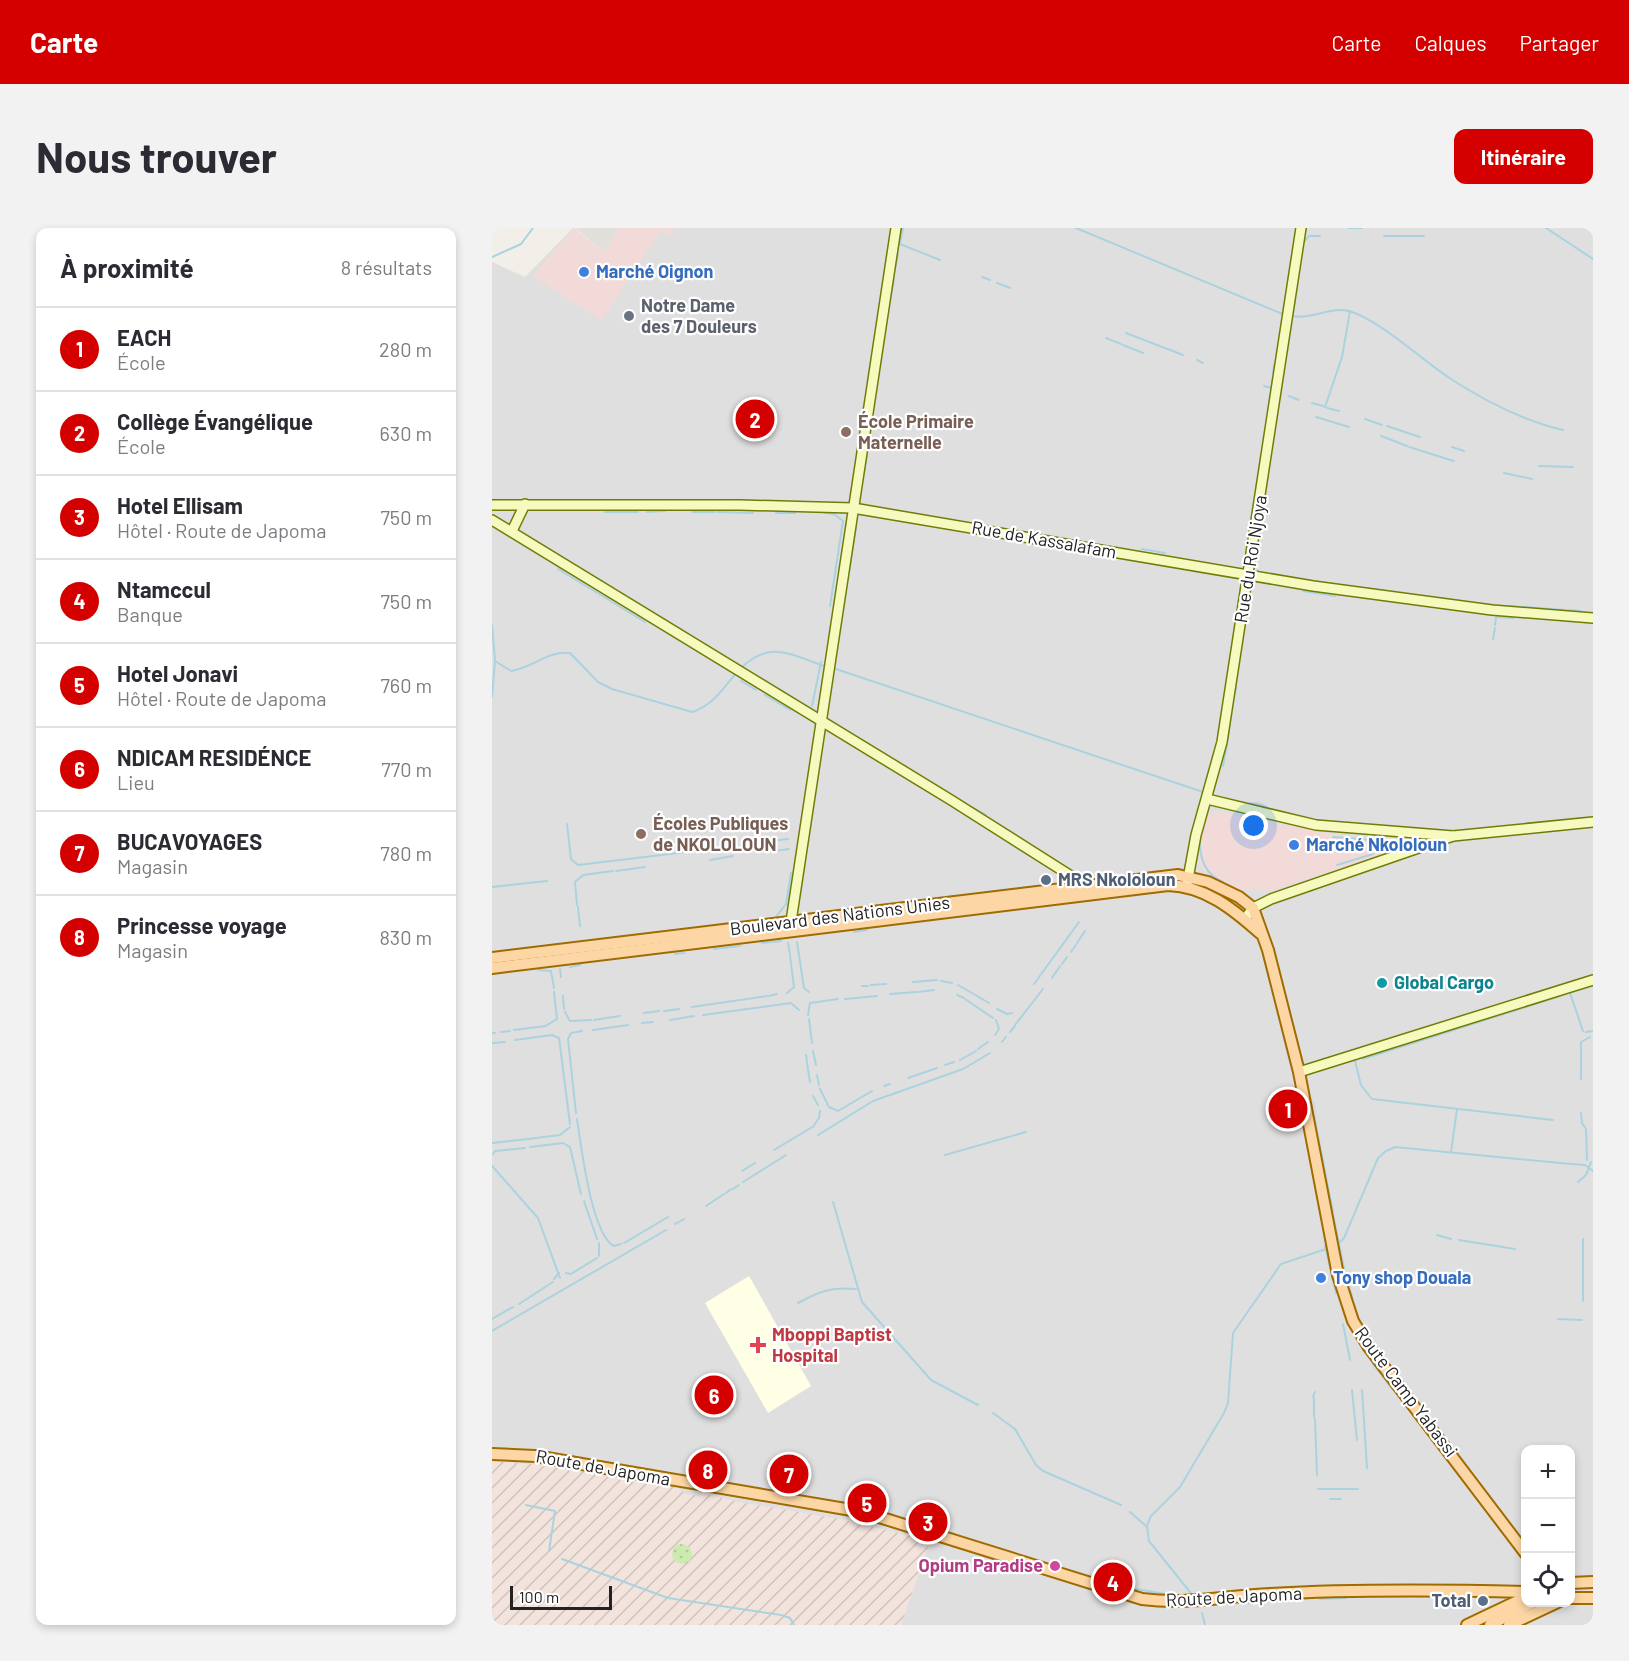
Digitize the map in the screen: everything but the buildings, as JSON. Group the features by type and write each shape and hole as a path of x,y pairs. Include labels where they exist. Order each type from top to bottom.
{"main road":[{"name":"Boulevard des Nations Unies","path":"492,968 790,927 1188,881"},
{"path":"1188,881 1226,890 1254,908"},
{"path":"1188,881 1245,919 1260,933"},
{"name":"Route Camp Yabassi","path":"1254,908 1260,933 1268,950 1299,1072 1332,1247 1346,1304 1359,1332 1525,1553"},
{"name":"Boulevard des Nations Unies","path":"492,958 790,927"},
{"name":"Route de Japoma","path":"492,1454 535,1456 863,1512 1142,1599 1190,1602 1270,1594 1416,1590 1521,1592"},
{"path":"1575,1582 1593,1582"},
{"path":"1575,1598 1593,1598"},
{"path":"1467,1625 1521,1599"},
{"path":"1490,1625 1524,1607"},
{"path":"1509,1625 1547,1607"}],"street":[{"path":"790,927 896,228"},
{"name":"Rue du Roi Njoya","path":"1188,881 1196,835 1208,799 1222,742 1301,228"},
{"path":"512,531 525,504"},
{"name":"Rue de Kassalafam","path":"492,505 853,508 1248,575 1492,610 1593,618"},
{"path":"492,520 820,721 1090,891"},
{"path":"1208,799 1316,825 1453,836 1593,822"},
{"path":"1245,919 1254,908 1288,892 1453,836"},
{"path":"1299,1072 1593,980"}],"shaded area":[{"path":"573,228 604,252 619,228 1593,228 1593,1625 492,1625 492,262 525,277"},
{"name":"Marché Oignon","path":"574,228 604,253 620,228 676,228 670,236 661,230 602,320 532,276"},
{"path":"575,228 619,228 604,252"},
{"name":"Marché Nkololoun","path":"1215,811 1339,836 1389,839 1389,852 1270,891 1236,889 1218,883 1204,870 1198,855 1204,819"},
{"name":"Mboppi Baptist Hospital","path":"749,1276 811,1386 768,1413 705,1303"},
{"path":"492,1461 542,1465 678,1488 686,1494 698,1496 703,1493 734,1501 845,1520 930,1541 901,1625 492,1625"}],"green space":[{"path":"678,1544 686,1544 692,1550 692,1558 686,1564 678,1564 672,1558 672,1550"}],"waterway":[{"path":"492,257 521,244 533,228"},
{"path":"903,228 900,244 940,260"},
{"path":"1076,228 1285,315"},
{"path":"1349,228 1362,228"},
{"path":"1546,228 1593,259"},
{"path":"1303,243 1309,236 1320,236"},
{"path":"1384,236 1424,236"},
{"path":"895,268 898,254"},
{"path":"982,277 990,280"},
{"path":"891,294 894,280"},
{"path":"997,283 1010,288"},
{"path":"1291,316 1299,317 1342,310 1361,316 1388,332 1451,379 1477,395 1519,416 1563,430"},
{"path":"1325,407 1342,357 1350,311"},
{"path":"1126,333 1183,355"},
{"path":"1106,338 1121,344"},
{"path":"1123,345 1143,353"},
{"path":"1197,360 1203,363"},
{"path":"1273,372 1275,362"},
{"path":"1264,386 1271,388 1273,377"},
{"path":"1289,396 1299,400"},
{"path":"1312,403 1323,406"},
{"path":"1327,408 1339,411"},
{"path":"1316,417 1349,427"},
{"path":"864,473 872,419"},
{"path":"1365,419 1382,425"},
{"path":"1387,426 1420,437"},
{"path":"1381,436 1407,446"},
{"path":"1409,447 1454,461"},
{"path":"1452,447 1464,451"},
{"path":"1539,466 1573,467"},
{"path":"1504,473 1532,479"},
{"path":"607,500 652,500"},
{"path":"647,512 665,511"},
{"path":"605,512 638,512"},
{"path":"692,512 715,512"},
{"path":"718,512 753,513"},
{"path":"776,513 795,513"},
{"path":"825,513 834,514 843,521 830,606"},
{"path":"849,572 856,527"},
{"path":"1142,549 1165,553"},
{"path":"558,569 645,622"},
{"path":"1303,591 1335,596"},
{"path":"843,605 845,593"},
{"path":"1510,606 1566,610"},
{"path":"1568,610 1581,611"},
{"path":"1495,625 1496,617 1513,618"},
{"path":"492,625 495,661 492,697"},
{"path":"1493,639 1495,628"},
{"path":"740,669 761,654 771,652 792,654 827,667"},
{"path":"495,661 511,671 555,654 570,653 598,682 612,689 692,712 711,701 736,673"},
{"path":"812,706 821,662"},
{"path":"833,668 1203,792"},
{"path":"741,681 756,690"},
{"path":"1236,685 1236,690"},
{"path":"765,695 790,710"},
{"path":"1228,738 1230,721"},
{"path":"868,745 892,759"},
{"path":"1223,766 1227,745"},
{"path":"909,770 950,795"},
{"path":"954,798 986,815"},
{"path":"567,824 571,859 578,865 703,850"},
{"path":"1333,837 1384,841"},
{"path":"1200,838 1200,852 1207,870 1223,882"},
{"path":"771,841 788,839"},
{"path":"775,851 789,849"},
{"path":"1337,865 1373,854"},
{"path":"710,860 733,856"},
{"path":"616,871 645,867"},
{"path":"577,905 575,882 583,875 613,871"},
{"path":"761,920 775,918 786,904 791,873"},
{"path":"492,887 547,881"},
{"path":"983,893 1028,887"},
{"path":"901,903 965,895"},
{"path":"854,909 880,906"},
{"path":"578,907 580,926"},
{"path":"746,922 760,920"},
{"path":"736,923 744,922"},
{"path":"1034,984 1079,922"},
{"path":"674,931 734,923"},
{"path":"854,932 867,930"},
{"path":"1077,943 1085,931"},
{"path":"594,940 651,933"},
{"path":"762,943 781,941"},
{"path":"797,942 804,988 809,992"},
{"path":"788,943 790,954"},
{"path":"492,952 563,944"},
{"path":"1071,952 1076,945"},
{"path":"714,949 740,946"},
{"path":"675,954 684,953"},
{"path":"787,993 794,987 790,956"},
{"path":"1062,964 1067,957"},
{"path":"570,967 580,965"},
{"path":"1052,978 1060,966"},
{"path":"560,969 561,977"},
{"path":"538,970 551,971 554,988"},
{"path":"913,982 937,980"},
{"path":"941,981 952,983"},
{"path":"871,985 886,984"},
{"path":"958,985 989,1003"},
{"path":"862,986 868,986"},
{"path":"1571,992 1593,986"},
{"path":"1015,1025 1043,989"},
{"path":"918,992 934,990"},
{"path":"547,1025 557,1019 554,992"},
{"path":"890,994 916,992"},
{"path":"1570,993 1583,1031"},
{"path":"769,996 777,994"},
{"path":"957,995 964,998"},
{"path":"563,996 564,1009"},
{"path":"692,1007 767,996"},
{"path":"845,999 877,996"},
{"path":"1363,1059 1560,996"},
{"path":"808,1015 810,1003 838,999"},
{"path":"965,999 993,1018"},
{"path":"703,1015 791,1003 799,1010"},
{"path":"664,1011 679,1009"},
{"path":"997,1009 1007,1014 1012,1013"},
{"path":"644,1013 659,1011"},
{"path":"565,1012 570,1021 591,1020"},
{"path":"594,1020 620,1016"},
{"path":"670,1020 694,1016"},
{"path":"809,1019 812,1043"},
{"path":"995,1035 999,1029 996,1020"},
{"path":"642,1023 653,1022"},
{"path":"593,1030 628,1025"},
{"path":"514,1030 546,1026"},
{"path":"1010,1032 1015,1026"},
{"path":"501,1032 510,1031"},
{"path":"576,1113 568,1039 571,1033 582,1031"},
{"path":"1586,1032 1593,1031"},
{"path":"515,1040 552,1035 559,1038 570,1124"},
{"path":"1002,1042 1006,1037"},
{"path":"1581,1079 1581,1042 1590,1037"},
{"path":"492,1043 505,1042"},
{"path":"978,1049 988,1042"},
{"path":"813,1051 816,1065"},
{"path":"960,1060 976,1051"},
{"path":"818,1135 873,1101 963,1069 990,1053"},
{"path":"806,1055 807,1061"},
{"path":"1355,1061 1361,1085 1372,1099 1553,1120"},
{"path":"945,1065 954,1062"},
{"path":"807,1063 810,1082"},
{"path":"908,1078 937,1068"},
{"path":"817,1075 819,1085"},
{"path":"884,1086 890,1084"},
{"path":"820,1089 828,1105"},
{"path":"829,1107 838,1111 872,1091"},
{"path":"813,1096 818,1105"},
{"path":"1451,1152 1457,1109"},
{"path":"814,1125 819,1118 820,1111"},
{"path":"1581,1113 1582,1123 1586,1129 1587,1160"},
{"path":"1314,1116 1333,1212"},
{"path":"577,1119 588,1187 599,1225 606,1238 614,1246 621,1244"},
{"path":"774,1150 814,1126"},
{"path":"520,1140 560,1135 570,1127"},
{"path":"945,1155 1026,1132"},
{"path":"492,1143 519,1140"},
{"path":"530,1147 563,1143 570,1147 581,1194"},
{"path":"1337,1245 1344,1238 1378,1158 1395,1147 1585,1165 1593,1171"},
{"path":"493,1154 495,1151 525,1148"},
{"path":"743,1182 786,1155"},
{"path":"1578,1182 1586,1175 1591,1162"},
{"path":"742,1171 755,1163"},
{"path":"492,1166 538,1218 560,1278"},
{"path":"733,1189 739,1185"},
{"path":"726,1193 731,1189"},
{"path":"706,1206 724,1194"},
{"path":"584,1201 597,1239"},
{"path":"833,1202 862,1302 931,1380 978,1405"},
{"path":"1333,1214 1345,1273"},
{"path":"624,1243 668,1217"},
{"path":"675,1224 684,1219"},
{"path":"492,1331 666,1230"},
{"path":"1437,1235 1451,1239"},
{"path":"1583,1239 1583,1301"},
{"path":"1459,1240 1515,1249"},
{"path":"599,1243 599,1256"},
{"path":"1325,1246 1336,1293"},
{"path":"1194,1597 1149,1541 1147,1526 1151,1516 1180,1487 1224,1413 1228,1403 1233,1333 1281,1264 1329,1248"},
{"path":"566,1273 571,1274 597,1258"},
{"path":"554,1279 559,1273"},
{"path":"1345,1275 1352,1296"},
{"path":"519,1304 553,1282"},
{"path":"798,1303 826,1291 856,1289"},
{"path":"492,1319 513,1307"},
{"path":"1558,1319 1582,1320"},
{"path":"1343,1324 1350,1360"},
{"path":"1373,1364 1393,1390"},
{"path":"1352,1390 1357,1440"},
{"path":"1362,1390 1367,1468"},
{"path":"1313,1397 1315,1392"},
{"path":"1314,1398 1314,1417"},
{"path":"993,1413 1015,1429 1036,1465 1043,1471 1121,1505"},
{"path":"1315,1419 1317,1475"},
{"path":"511,1450 529,1451"},
{"path":"1318,1489 1358,1489"},
{"path":"729,1495 771,1502"},
{"path":"1330,1499 1341,1499"},
{"path":"526,1505 555,1511 549,1551"},
{"path":"878,1511 893,1515"},
{"path":"1130,1512 1146,1526"},
{"path":"848,1515 874,1521"},
{"path":"915,1521 926,1525"},
{"path":"951,1533 988,1546"},
{"path":"985,1556 1021,1567"},
{"path":"562,1559 668,1598 781,1615 790,1618 794,1625"},
{"path":"1027,1569 1125,1600"},
{"path":"1115,1586 1122,1587"},
{"path":"1260,1589 1302,1587"},
{"path":"1136,1589 1178,1596"},
{"path":"1242,1604 1311,1598"},
{"path":"1320,1599 1346,1598"},
{"path":"1202,1613 1205,1625"}],"place":[{"name":"Marché Oignon","path":"584,272"},
{"name":"Notre Dame des 7 Douleurs","path":"629,316"},
{"name":"Collège Évangélique","path":"755,419"},
{"name":"École Primaire Maternelle","path":"846,432"},
{"name":"Écoles Publiques de NKOLOLOUN","path":"641,834"},
{"name":"Marché Nkololoun","path":"1294,845"},
{"name":"MRS Nkololoun","path":"1046,880"},
{"name":"Global Cargo","path":"1382,983"},
{"name":"EACH","path":"1288,1109"},
{"name":"Tony shop Douala","path":"1321,1278"},
{"name":"Mboppi Baptist Hospital","path":"758,1345"},
{"name":"NDICAM RESIDÉNCE","path":"714,1395"},
{"name":"Princesse voyage","path":"708,1470"},
{"name":"BUCAVOYAGES","path":"789,1474"},
{"name":"Hotel Jonavi","path":"867,1503"},
{"name":"Hotel Ellisam","path":"928,1522"},
{"name":"Opium Paradise","path":"1055,1566"},
{"name":"Ntamccul","path":"1113,1582"},
{"name":"Total","path":"1483,1601"}]}
